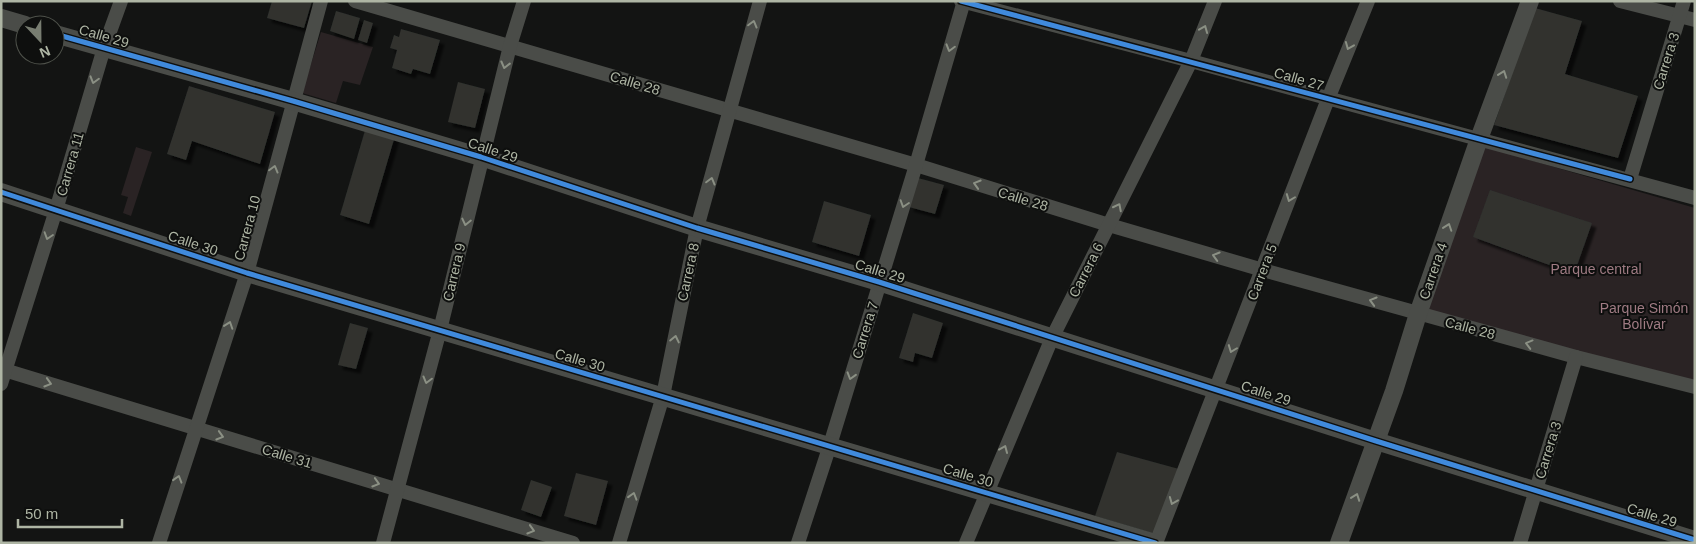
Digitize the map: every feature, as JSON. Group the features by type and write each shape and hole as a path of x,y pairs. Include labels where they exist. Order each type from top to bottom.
{"street":[{"name":"Carrera 11","path":"3,374 56,210 104,48 121,1"},
{"name":"Carrera 10","path":"159,543 194,428 246,273 321,1"},
{"name":"Calle 28","path":"354,1 916,165 1109,225 1263,270 1576,357 1695,387"},
{"name":"Carrera 9","path":"383,543 440,330 481,157 510,46 524,1"},
{"name":"Carrera 8","path":"619,543 663,396 698,228 760,1"},
{"name":"Carrera 6","path":"966,543 1052,338 1191,61 1215,1"},
{"name":"Carrera 5","path":"1155,543 1368,1"},
{"name":"Carrera 4","path":"1339,543 1376,441 1479,139 1530,1"},
{"path":"1620,1 1695,20"},
{"name":"Carrera 3","path":"1630,179 1684,1"},
{"name":"Calle 27","path":"963,2 1191,61 1695,198"},
{"name":"Carrera 7","path":"798,543 916,165 963,2"},
{"path":"1,18 15,22"},
{"name":"Calle 29","path":"65,37 293,100 481,157 698,228 879,282 1052,338 1217,388 1376,441 1693,538"},
{"name":"Calle 30","path":"1,192 246,273 1155,543"},
{"name":"Carrera 3","path":"1520,543 1576,357"},
{"name":"Calle 31","path":"3,374 194,428 573,543"}],"green space":[{"path":"321,32 373,47 360,85 343,81 336,103 302,93"},
{"name":"Parque central","path":"1482,146 1695,208 1695,384 1425,311"},
{"path":"136,147 152,152 131,216 123,213 128,197 121,195"}],"building":[{"path":"272,1 312,1 304,28 267,18"},
{"path":"1535,8 1582,21 1565,74 1638,96 1618,158 1494,125"},
{"path":"336,11 360,18 354,39 330,31"},
{"path":"364,20 373,23 367,43 358,40"},
{"path":"401,29 440,40 430,74 413,69 411,74 392,68 397,50 390,48 394,35 399,37"},
{"path":"458,82 485,89 475,128 448,122"},
{"path":"189,86 275,112 260,164 192,141 186,160 167,154"},
{"path":"366,127 395,136 369,224 340,215"},
{"path":"918,178 944,185 935,214 909,207"},
{"path":"1490,190 1592,223 1574,274 1473,237"},
{"path":"824,201 871,215 859,256 812,242"},
{"path":"913,313 943,323 932,358 915,353 913,362 899,358"},
{"path":"350,323 368,328 356,369 338,365"},
{"path":"1117,452 1179,469 1152,533 1095,516"},
{"path":"576,473 608,481 596,525 564,516"},
{"path":"531,480 552,487 541,517 521,510"}],"cycle path":[{"path":"961,1 1630,179"},
{"path":"65,37 293,101 481,157 697,228 879,282 1376,441 1695,540"},
{"path":"1,192 247,273 1155,543"}],"park label":[{"name":"Parque Simón Bolívar","path":"1644,316"}]}
